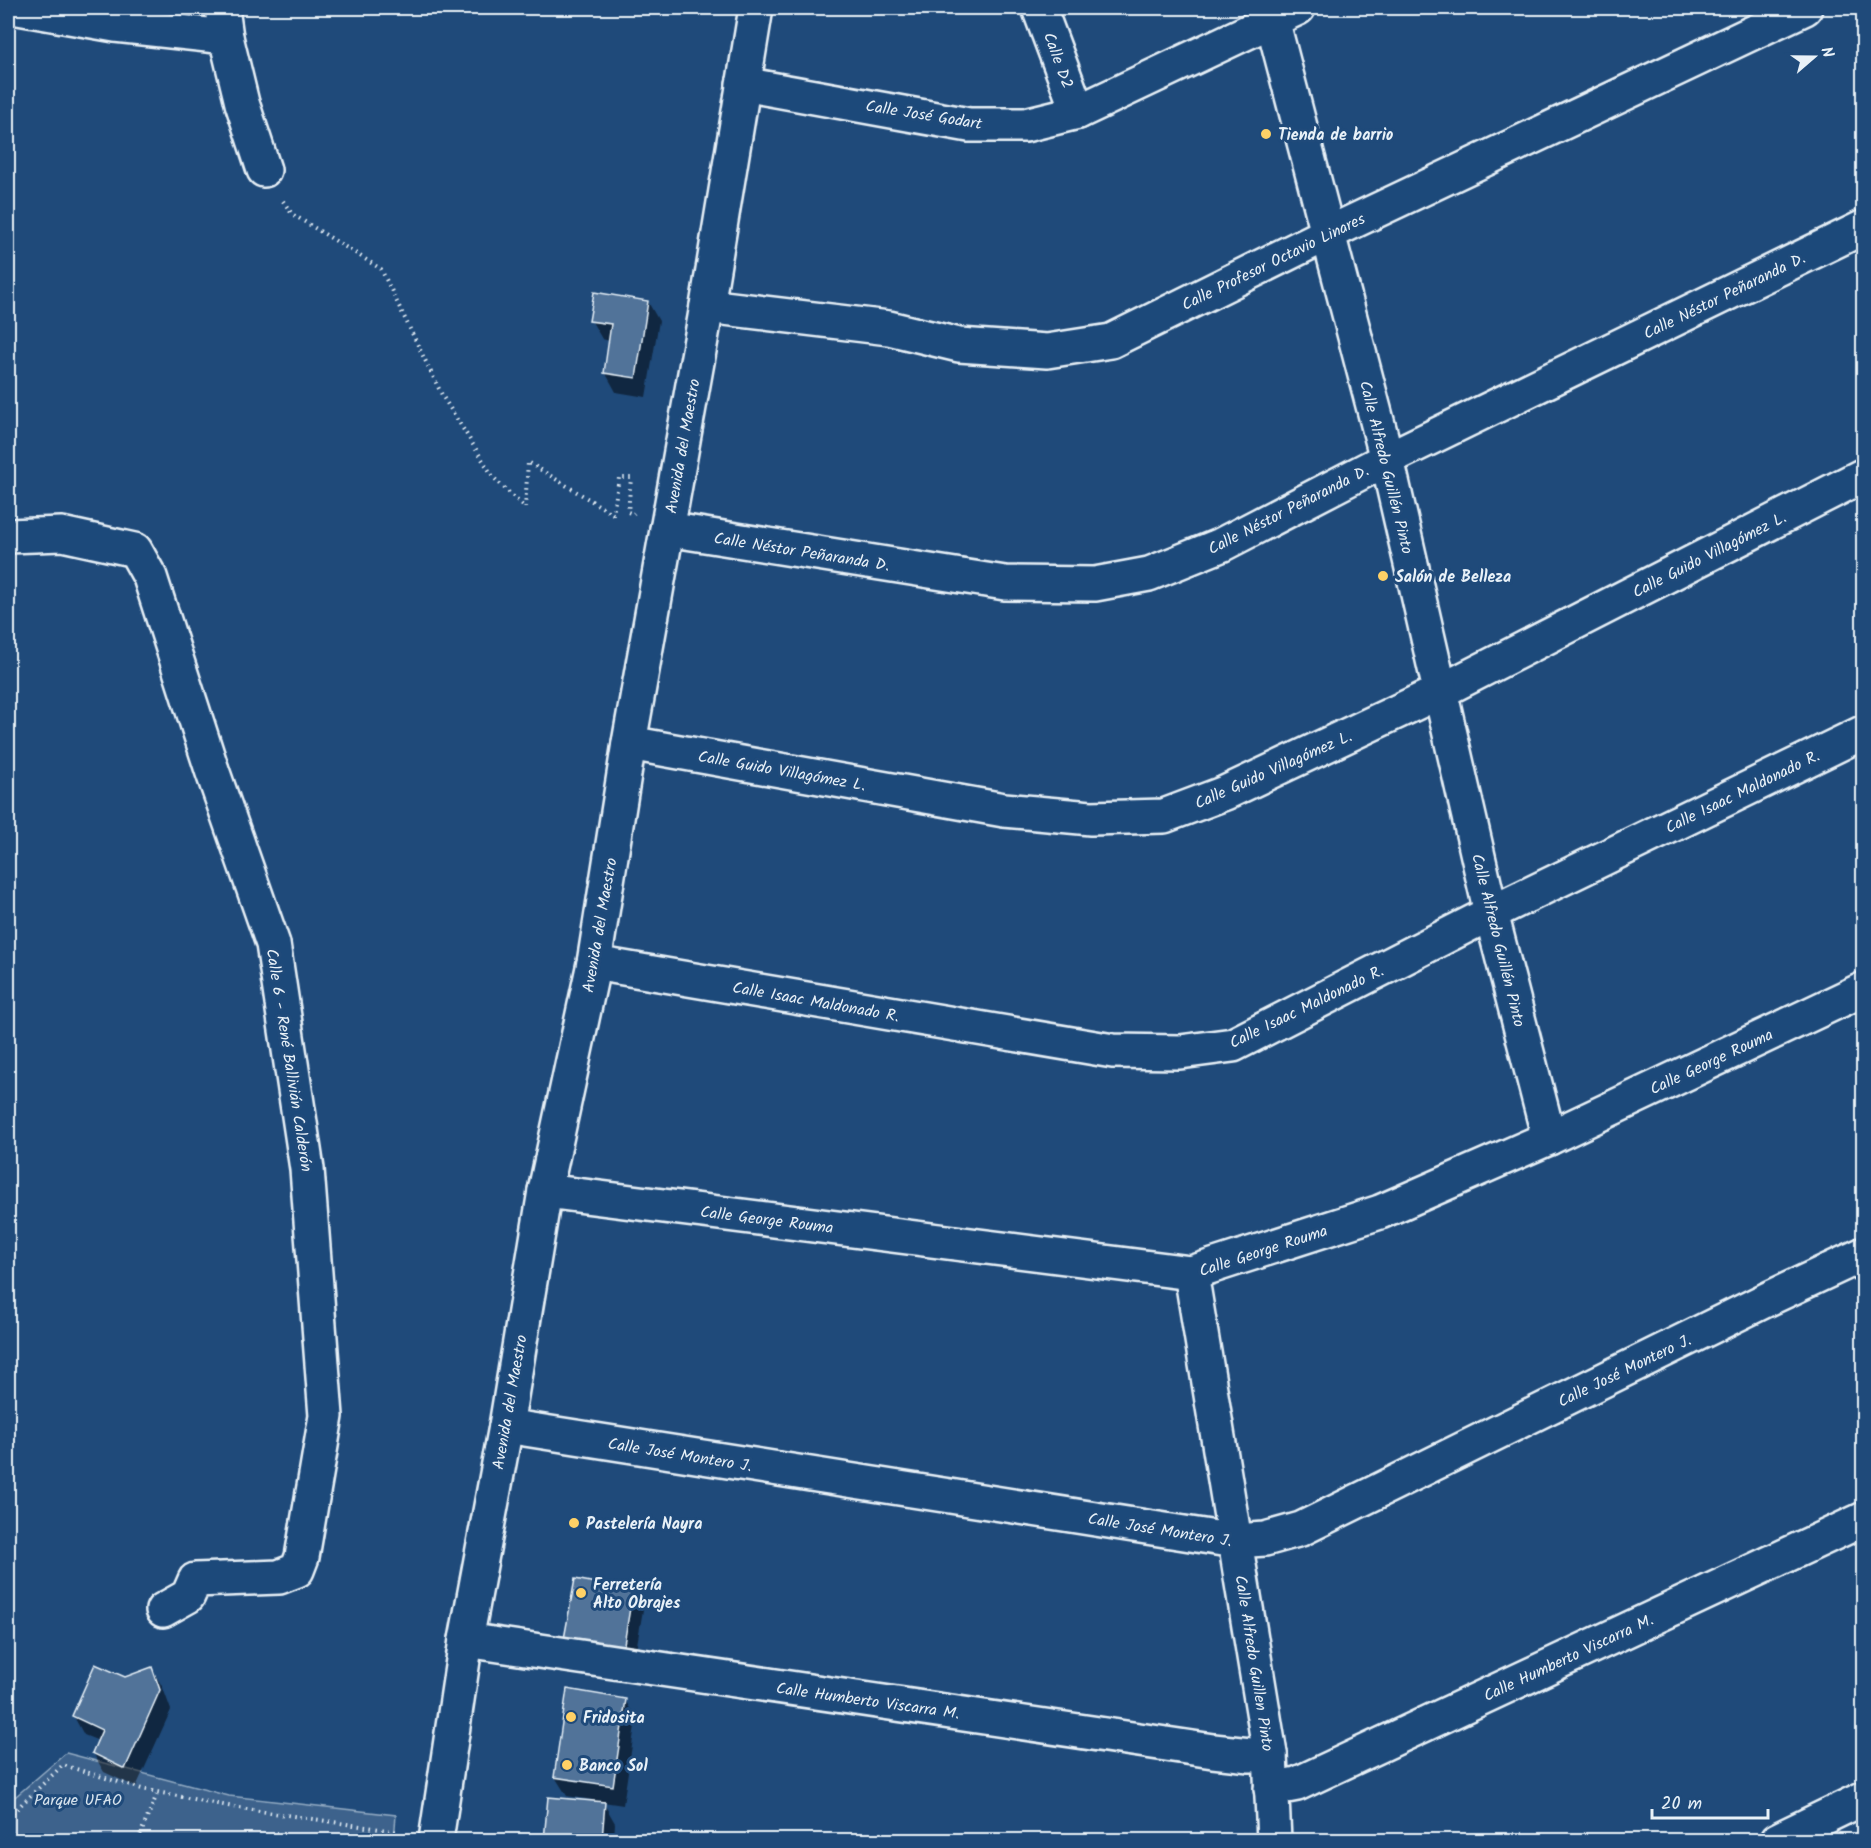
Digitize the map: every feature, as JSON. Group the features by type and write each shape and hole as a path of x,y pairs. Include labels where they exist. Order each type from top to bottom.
{"street":[{"path":"18,8 115,25 224,22 242,103 264,171"},
{"name":"Avenida del Maestro","path":"436,1839 466,1640 506,1426 545,1191 594,963 629,743 707,306 756,8"},
{"name":"Calle D2","path":"1039,8 1078,112"},
{"name":"Calle Profesor Octavio Linares","path":"707,306 889,328 959,345 1047,351 1111,341 1329,233 1805,8"},
{"name":"Calle José Godart","path":"743,84 969,125 1025,125 1078,112 1280,12"},
{"name":"Calle Alfredo Guillén Pinto","path":"1280,12 1329,233 1387,459 1491,913 1549,1138"},
{"name":"Calle Néstor Peñaranda D.","path":"667,530 1005,583 1095,584 1149,574 1221,545 1387,459 1863,227"},
{"name":"Calle Guido Villagómez L.","path":"629,743 1004,810 1091,818 1164,816 1225,793 1441,691 1863,475"},
{"name":"Calle 6 - René Ballivián Calderón","path":"8,536 62,534 135,550 150,577 212,770 273,944 307,1169 326,1416 302,1557 297,1570 279,1577 195,1580 188,1596 163,1610"},
{"name":"Calle Isaac Maldonado R.","path":"594,963 1113,1051 1180,1052 1233,1045 1491,913 1863,732"},
{"name":"Calle George Rouma","path":"545,1191 1191,1273 1380,1212 1549,1138 1863,989"},
{"name":"Calle José Montero J.","path":"506,1426 1235,1541 1265,1539 1301,1529 1863,1254"},
{"name":"Calle Alfredo Guillen Pinto","path":"1191,1273 1270,1754 1274,1840"},
{"name":"Calle Humberto Viscarra M.","path":"1271,1788 1297,1784 1863,1519"},
{"name":"Calle Humberto Viscarra M.","path":"466,1640 1213,1751 1250,1755 1270,1754"},
{"path":"1777,1840 1863,1798"}],"path":[{"path":"264,171 292,214 381,269 443,397 494,478 525,508 528,462 613,514 620,478 631,478 628,512 633,514 635,505"},
{"path":"8,1817 63,1765 158,1792 233,1807 436,1839"},
{"path":"138,1840 158,1792"}],"green space":[{"name":"Parque UFAO","path":"66,1753 229,1796 396,1815 394,1840 8,1840 8,1803"}],"building":[{"path":"594,292 648,301 636,378 604,373 611,324 589,321"},
{"path":"575,1579 633,1590 623,1650 564,1639"},
{"path":"95,1664 125,1677 152,1667 160,1690 125,1769 92,1753 102,1730 72,1716"},
{"path":"567,1689 626,1699 613,1786 554,1777"},
{"path":"548,1797 605,1802 602,1840 544,1840"}],"place":[{"name":"Tienda de barrio","path":"1266,134"},
{"name":"Salón de Belleza","path":"1383,576"},
{"name":"Pastelería Nayra","path":"574,1523"},
{"name":"Ferretería Alto Obrajes","path":"581,1593"},
{"name":"Fridosita","path":"571,1717"},
{"name":"Banco Sol","path":"567,1765"}]}
